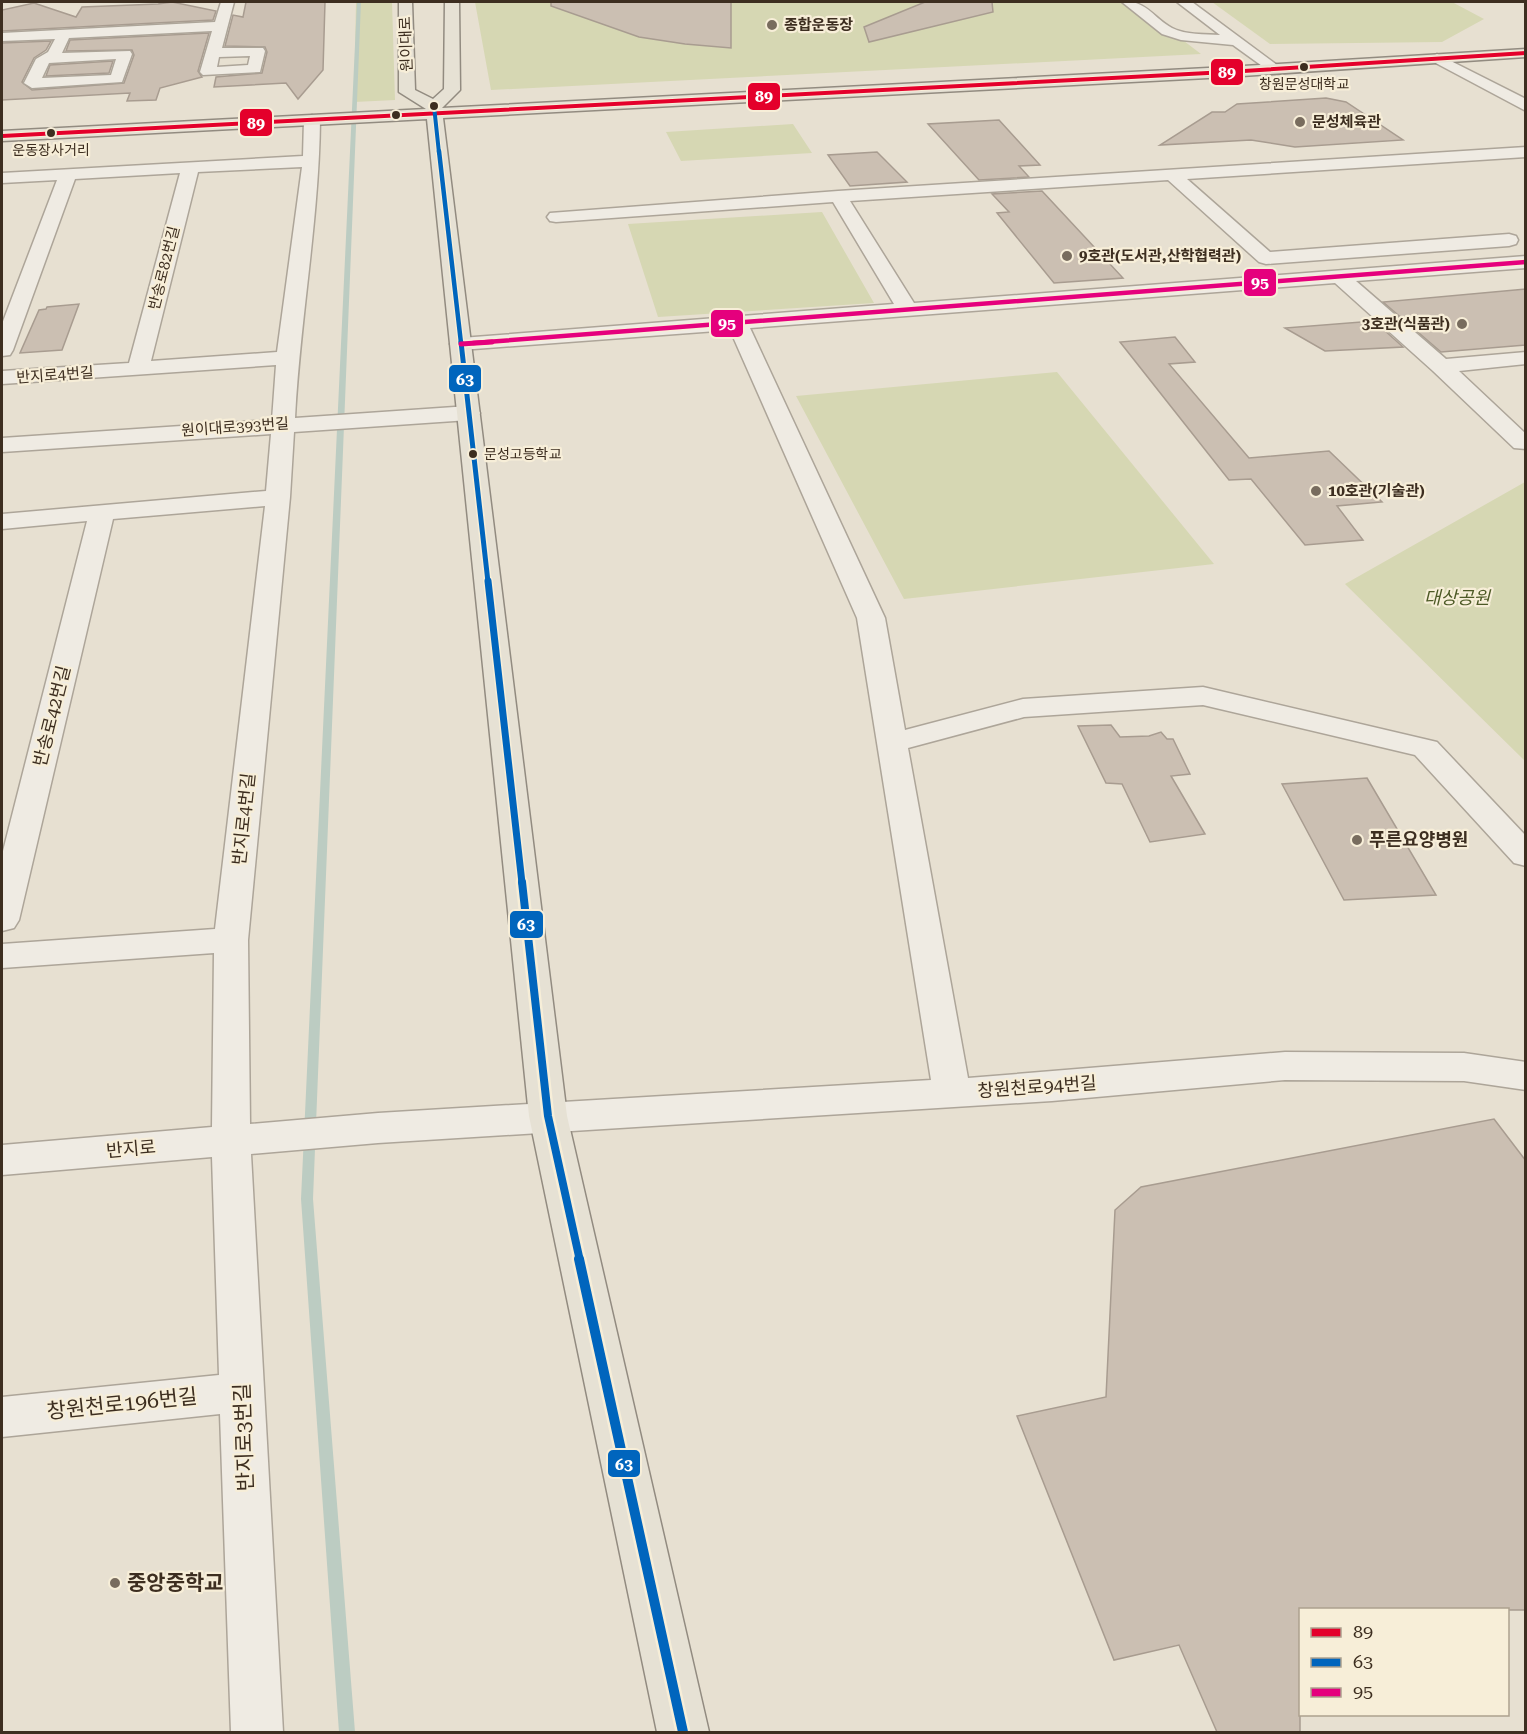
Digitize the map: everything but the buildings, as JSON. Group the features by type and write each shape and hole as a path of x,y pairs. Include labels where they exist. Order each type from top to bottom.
{"main road":[{"name":"원이대로","path":"405,2 407,92 434,110"},
{"path":"452,2 452,90 434,110 548,1116 683,1732"},
{"path":"2,136 372,116 434,110 1274,68 1526,53"}],"street":[{"path":"213,53 226,2"},
{"path":"1134,5 1177,6 1237,41 1274,68"},
{"path":"1134,5 1167,31 1181,36 1237,41"},
{"path":"2,37 220,26"},
{"path":"44,58 125,54 117,79 33,83 44,58 54,55 64,34"},
{"path":"1437,58 1526,106"},
{"name":"반지로4번길","path":"245,1140 231,940 278,498 287,358 318,119"},
{"path":"556,217 838,196 1523,153"},
{"path":"2,178 311,161"},
{"name":"반송로82번길","path":"138,369 190,168"},
{"path":"2,350 68,174"},
{"path":"1171,174 1266,258"},
{"path":"838,196 908,310"},
{"path":"1278,281 1252,259 1526,239"},
{"path":"461,344 1526,262"},
{"path":"1339,276 1441,366 1522,443"},
{"path":"737,323 871,618 952,1092"},
{"name":"반지로4번길","path":"2,378 287,358"},
{"path":"1441,366 1526,358"},
{"name":"원이대로393번길","path":"2,445 281,424 469,413"},
{"path":"2,522 278,498"},
{"name":"반송로42번길","path":"2,920 102,513"},
{"path":"892,743 1023,708 1203,696 1426,748 1526,856"},
{"path":"2,956 231,940"},
{"name":"창원천로94번길","path":"548,1116 1052,1087 1285,1066 1464,1067 1526,1076"},
{"name":"반지로","path":"2,1160 548,1116"},
{"name":"반지로3번길","path":"245,1140 242,1392 257,1732"},
{"name":"창원천로196번길","path":"2,1417 242,1392"}],"green space":[{"path":"356,2 392,2 395,100 354,102"},
{"path":"475,2 1133,2 1201,54 491,90"},
{"path":"1212,2 1452,2 1484,19 1442,42 1270,44"},
{"path":"793,124 812,153 681,161 666,132"},
{"path":"822,212 874,303 658,317 628,224"},
{"path":"1057,372 1214,564 904,599 796,396"},
{"name":"대상공원","path":"1525,482 1525,761 1345,584"}],"waterway":[{"path":"347,1732 307,1199 359,2"}],"transit line":[{"name":"89","path":"2,136 1227,72 1526,53"},
{"name":"63","path":"434,106 548,1116 683,1732"},
{"name":"95","path":"461,344 1526,262"}],"place":[{"name":"종합운동장","path":"772,25"},
{"name":"창원문성대학교","path":"1304,67"},
{"name":"문성체육관","path":"1300,122"},
{"name":"운동장사거리","path":"51,133"},
{"name":"9호관(도서관,산학협력관)","path":"1067,256"},
{"name":"3호관(식품관)","path":"1462,324"},
{"name":"문성고등학교","path":"473,454"},
{"name":"10호관(기술관)","path":"1316,491"},
{"name":"푸른요양병원","path":"1357,840"},
{"name":"중앙중학교","path":"115,1583"}]}
